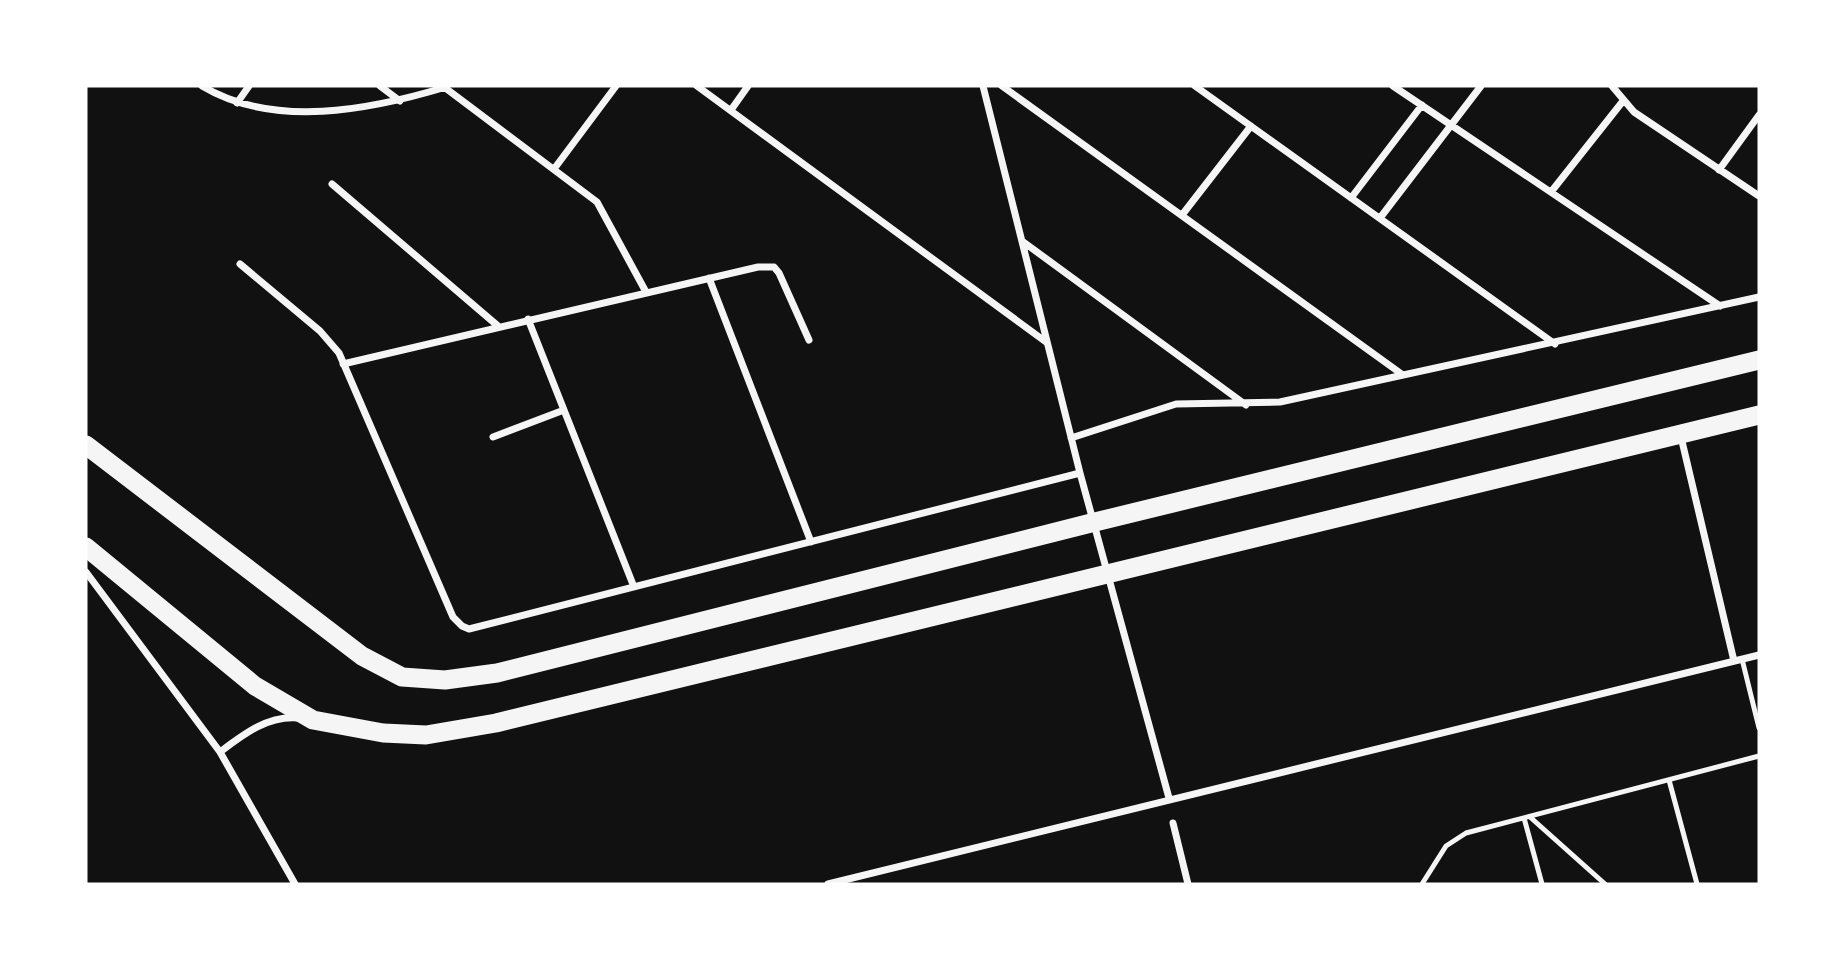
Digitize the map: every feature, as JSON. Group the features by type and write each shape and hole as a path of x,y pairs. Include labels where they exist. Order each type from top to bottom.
{"highway":[{"path":"86,445 362,656 402,677 445,680 497,673 1095,522 1759,360"},
{"path":"86,547 255,686 313,720 383,733 426,735 496,723 1759,415"}],"street":[{"path":"202,86 237,103 275,112 400,101 447,87 591,196 603,209 646,292"},
{"path":"237,103 249,86"},
{"path":"380,86 400,101"},
{"path":"554,169 616,86"},
{"path":"697,86 1047,342"},
{"path":"731,110 748,86"},
{"path":"983,86 1080,473 1169,798"},
{"path":"1002,86 1403,375"},
{"path":"1195,86 1555,344"},
{"path":"1393,86 1720,306"},
{"path":"1380,218 1481,86"},
{"path":"1612,86 1623,101 1647,122 1759,196"},
{"path":"1551,192 1623,101"},
{"path":"1351,198 1422,105"},
{"path":"1719,170 1759,115"},
{"path":"1182,215 1251,126"},
{"path":"332,184 498,326"},
{"path":"1022,241 1247,405"},
{"path":"240,264 320,331 343,364 453,617 462,626 476,628 1080,473"},
{"path":"343,364 758,267 774,267 784,280 809,340"},
{"path":"709,278 811,542"},
{"path":"1071,438 1176,404 1247,405 1280,402 1555,344 1759,297"},
{"path":"528,319 634,587"},
{"path":"493,437 564,410"},
{"path":"1680,433 1738,660"},
{"path":"86,572 220,752 295,884"},
{"path":"828,884 1759,655"},
{"path":"220,752 248,731 279,717 313,720"},
{"path":"1173,823 1188,884"}],"lane":[{"path":"1738,660 1759,728"},
{"path":"1422,884 1438,855 1456,839 1527,817 1759,756"},
{"path":"1669,780 1697,884"},
{"path":"1527,817 1542,884"},
{"path":"1527,817 1605,884"}]}
